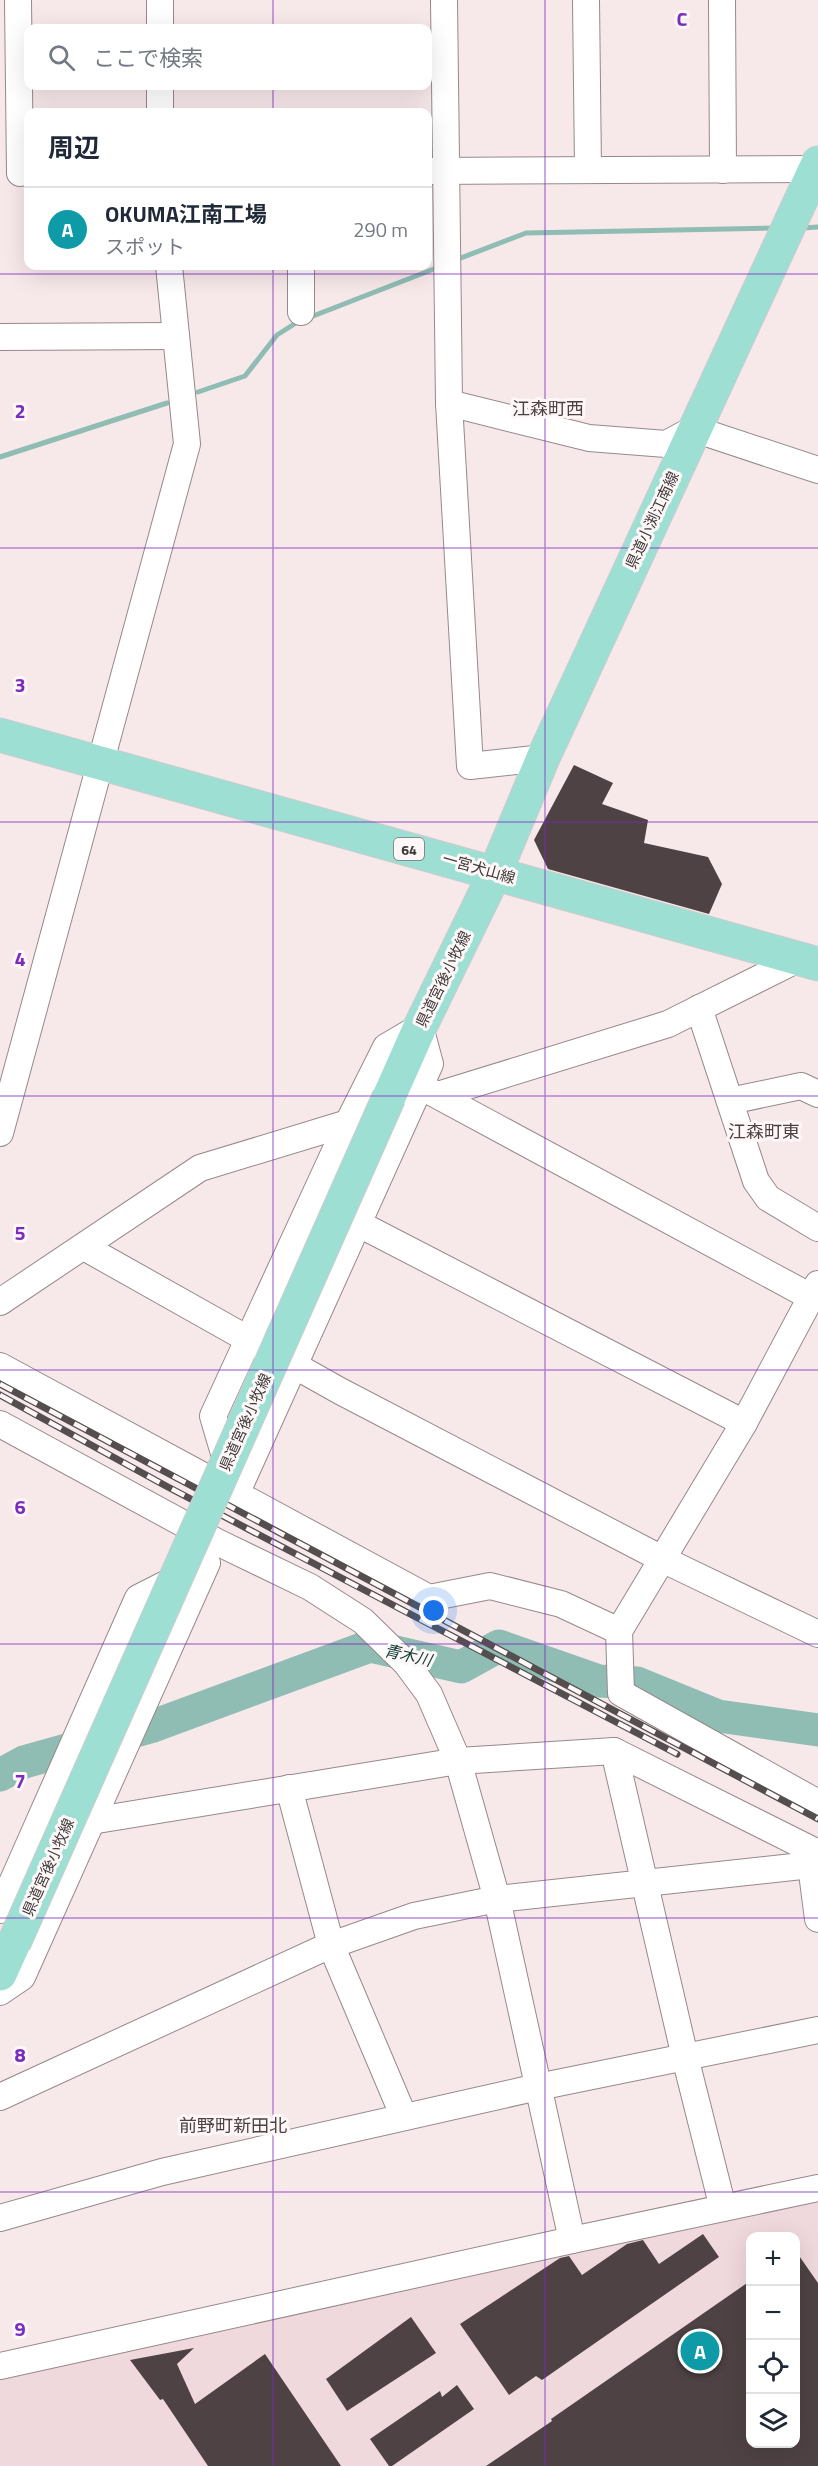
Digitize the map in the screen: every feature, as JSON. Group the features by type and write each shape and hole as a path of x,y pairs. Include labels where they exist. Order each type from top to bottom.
{"main road":[{"name":"県道小渕江南線","path":"495,873 543,758 817,167"},
{"name":"一宮犬山線","path":"0,735 808,962"},
{"name":"県道宮後小牧線","path":"0,1974 420,1027 495,873"}],"street":[{"path":"16,173 18,0"},
{"path":"160,0 160,24"},
{"path":"444,0 436,171 470,766 543,758"},
{"path":"586,0 588,169"},
{"path":"722,0 723,170"},
{"path":"160,90 160,108"},
{"path":"436,171 723,170 817,167"},
{"path":"0,1133 9,1062 101,763 187,444 170,270"},
{"path":"301,270 301,312"},
{"path":"0,337 176,336"},
{"path":"449,403 589,438 666,444 694,429 818,470"},
{"path":"429,1091 625,1039 668,1024 699,1008 808,962"},
{"path":"699,1008 756,1181 768,1198 818,1228"},
{"path":"420,1027 430,1065 429,1091 359,1224 236,1494 213,1416 250,1340 348,1123 386,1047 420,1027"},
{"path":"730,1101 801,1086 818,1095"},
{"path":"429,1091 815,1291 744,1423 619,1632 620,1685 818,1803"},
{"path":"0,1302 200,1168 348,1123"},
{"path":"359,1224 744,1423"},
{"path":"84,1247 295,1366 664,1560 818,1634"},
{"path":"0,1366 429,1598 490,1586 561,1604 619,1632"},
{"path":"0,1424 212,1552 310,1587 363,1621 406,1662 429,1695 458,1761 497,1899 572,2240"},
{"path":"0,1992 22,1977 212,1552"},
{"path":"0,1910 138,1598 212,1552"},
{"path":"91,1821 458,1761 614,1751 815,1857"},
{"path":"614,1751 685,2057 723,2208"},
{"path":"289,1788 331,1945 404,2117"},
{"path":"0,2097 331,1945 414,1916 497,1899 644,1883 815,1857"},
{"path":"815,1857 818,1919"},
{"path":"0,2218 162,2172 538,2087 818,2030"},
{"path":"0,2366 818,2188"}],"shaded area":[{"path":"818,2198 818,2466 0,2466 0,2376"}],"building":[{"path":"574,765 613,783 602,804 648,820 644,843 708,857 722,884 709,914 548,869 534,840"},
{"path":"703,2234 719,2257 542,2380 536,2376 509,2395 460,2324 560,2258 569,2256 582,2275 627,2244 643,2240 659,2264"},
{"path":"800,2257 818,2283 818,2466 486,2466 552,2421 551,2419 746,2284 746,2448 800,2448"},
{"path":"411,2317 436,2353 347,2411 326,2379"},
{"path":"194,2348 177,2364 195,2404 265,2354 341,2466 208,2466 163,2399 160,2400 130,2360"},
{"path":"457,2385 474,2409 389,2466 370,2439 440,2391 442,2397"}],"waterway":[{"path":"802,228 818,227"},
{"path":"453,261 526,233 774,228"},
{"path":"432,270 439,267"},
{"path":"308,318 431,270"},
{"path":"198,392 245,376 277,335 299,321"},
{"path":"0,457 167,403"},
{"name":"青木川","path":"0,1775 24,1762 153,1726 370,1646 461,1667 499,1646 599,1681 637,1683 718,1716 818,1730"}],"railway":[{"path":"0,1384 818,1819"},
{"path":"0,1395 166,1486 677,1754"}],"place":[{"name":"OKUMA江南工場","path":"700,2351"}],"district":[{"name":"江森町西","path":"548,408"},
{"name":"江森町東","path":"764,1131"},
{"name":"前野町新田北","path":"233,2125"}]}
